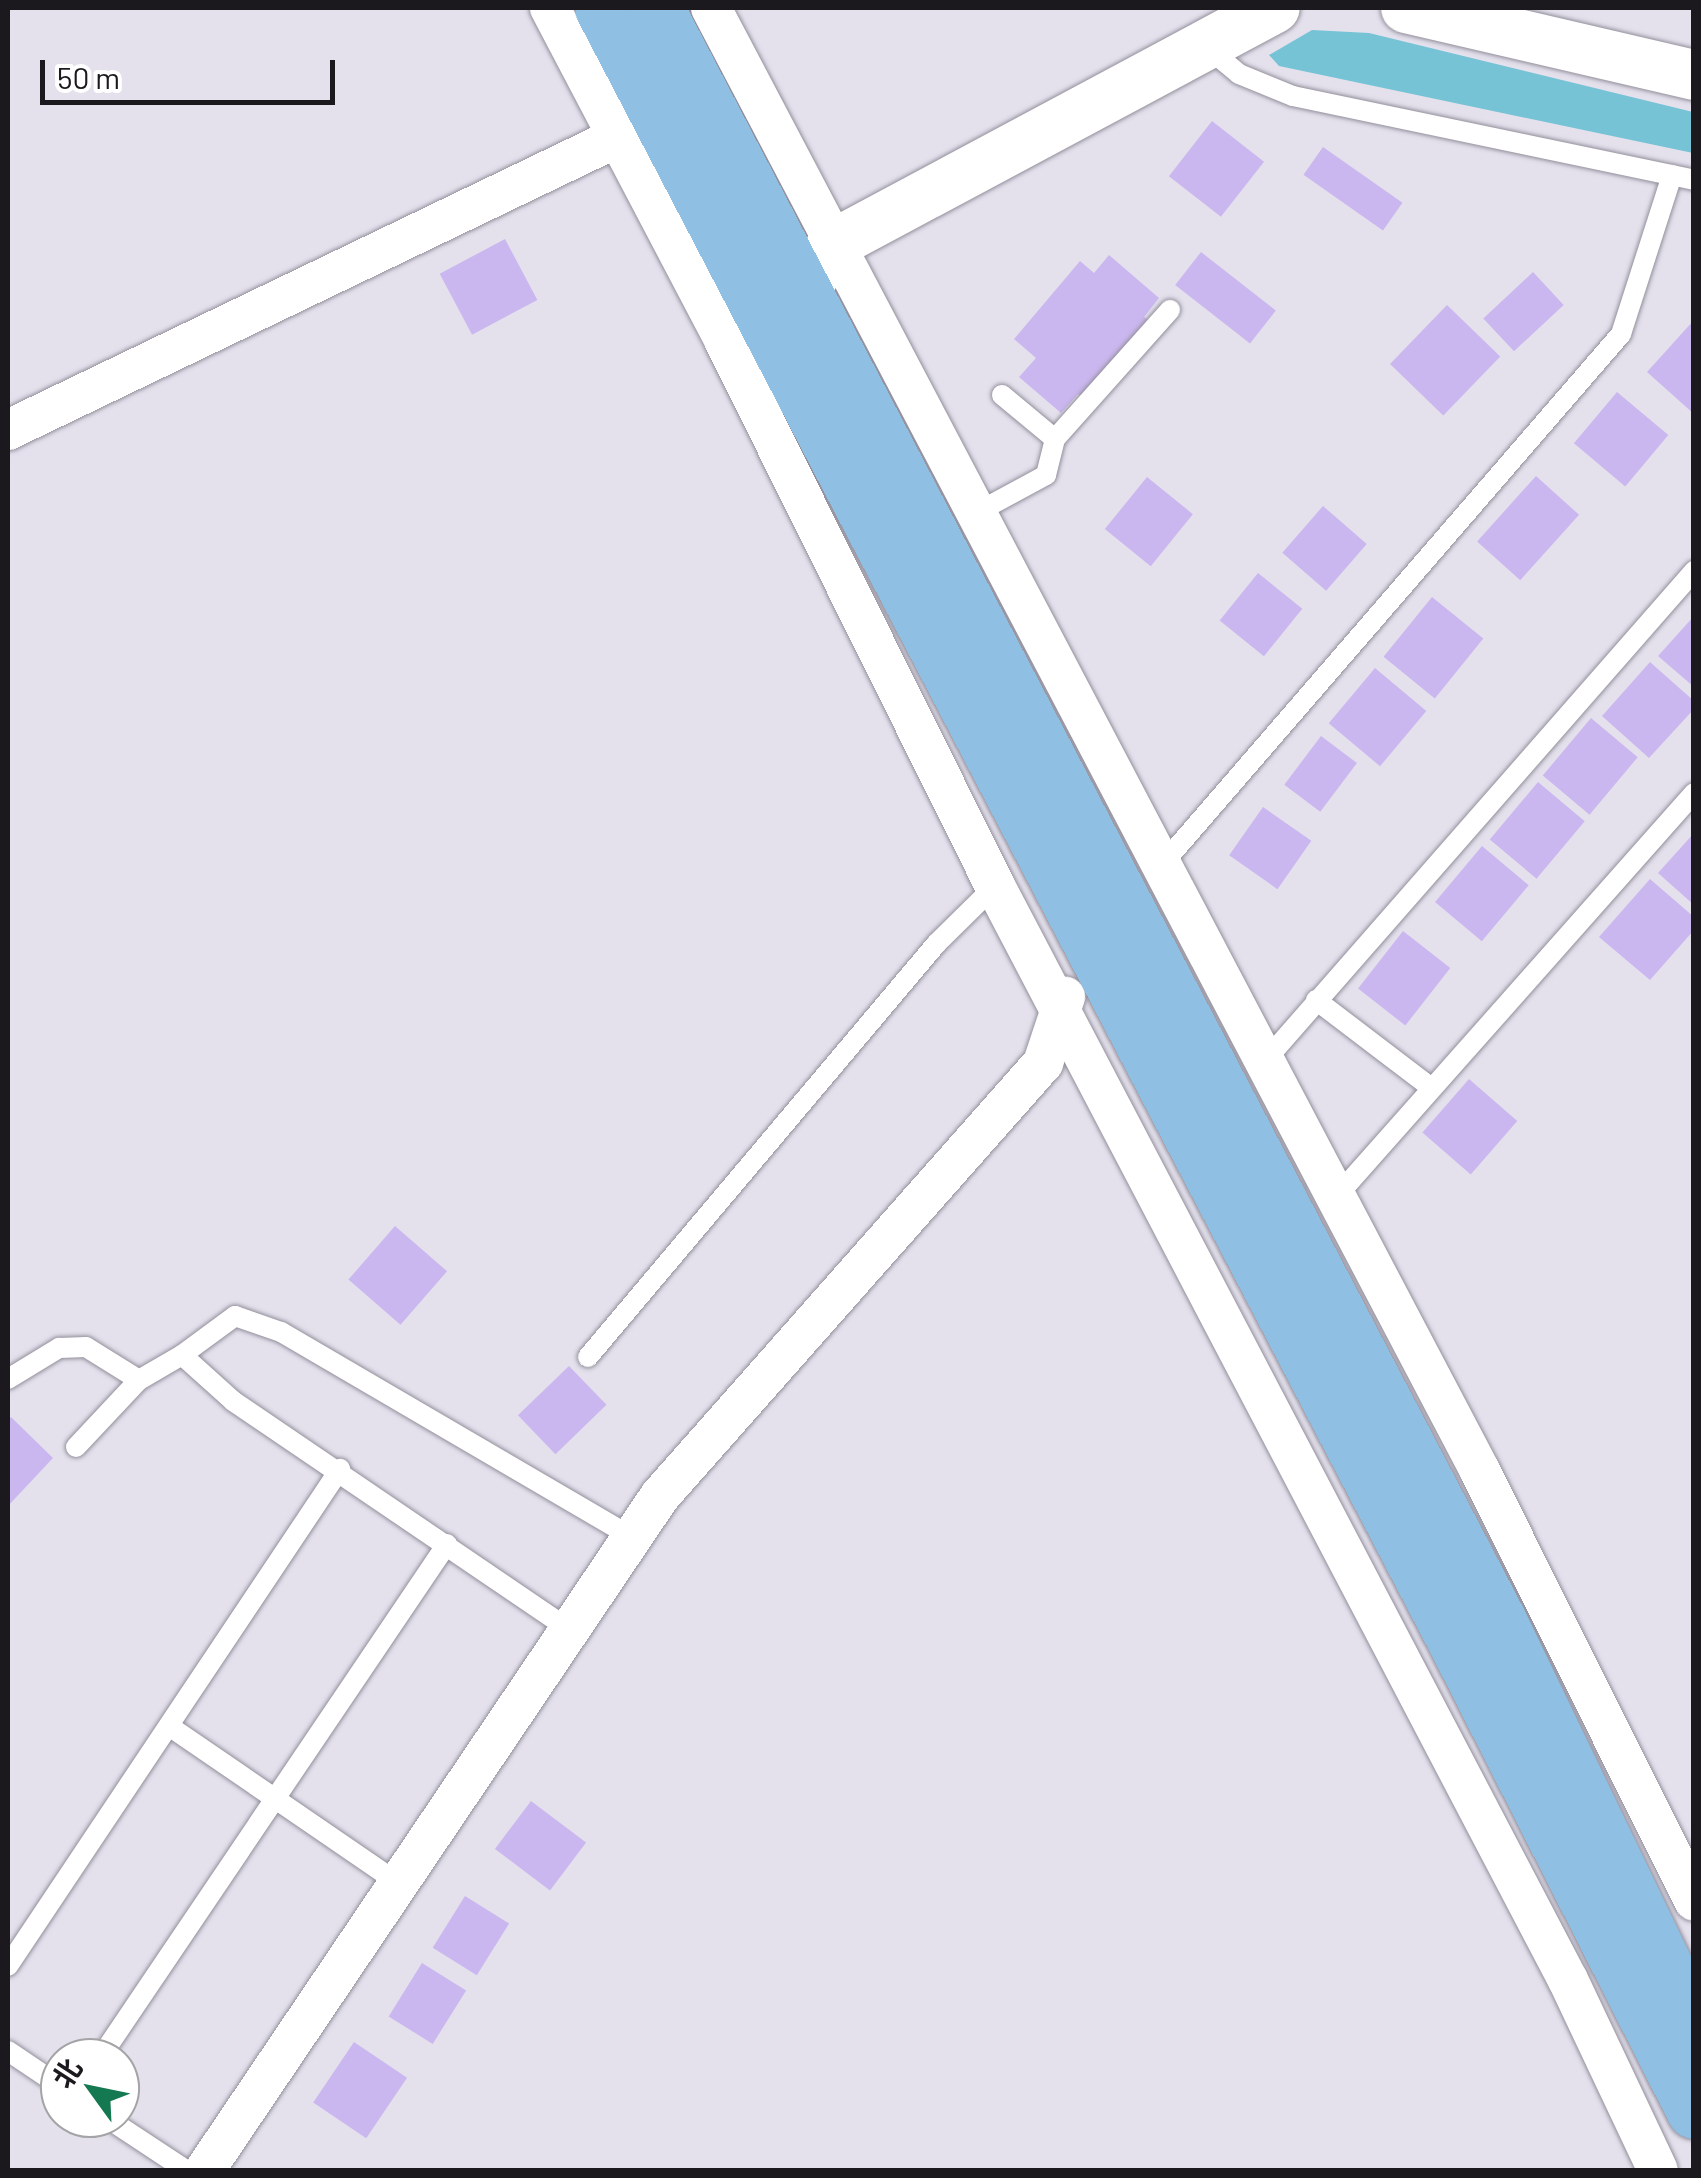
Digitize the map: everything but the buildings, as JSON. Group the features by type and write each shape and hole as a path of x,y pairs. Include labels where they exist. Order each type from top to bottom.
{"main road":[{"path":"602,8 1694,2112"},
{"path":"656,8 764,317 1498,1619 1694,2028"}],"street":[{"path":"550,8 618,137 764,317 995,886 1568,1980 1658,2170"},
{"path":"711,8 832,245 1336,1197 1694,1901"},
{"path":"764,317 832,245 1202,43 1275,8"},
{"path":"1406,8 1694,75"},
{"path":"8,430 618,137"},
{"path":"205,2170 660,1496 1043,1063 1087,936"}],"lane":[{"path":"1202,43 1239,74 1294,96 1694,180"},
{"path":"1160,868 1621,334 1672,175"},
{"path":"974,514 1046,475 1055,439 1170,310"},
{"path":"1002,395 1055,439"},
{"path":"1264,1062 1694,572"},
{"path":"1336,1197 1694,793"},
{"path":"588,1357 937,944 995,886"},
{"path":"1316,1000 1430,1087"},
{"path":"76,1447 140,1380 235,1316 282,1332 633,1538"},
{"path":"11,1370 59,1348 86,1347 140,1380"},
{"path":"182,1355 232,1400 572,1631"},
{"path":"8,1966 340,1470"},
{"path":"113,2038 447,1544"},
{"path":"168,1726 400,1884"},
{"path":"8,2051 40,2073"},
{"path":"138,2138 186,2170"}],"water":[{"path":"1312,30 1369,33 1693,112 1693,153 1279,66 1269,55"}]}
